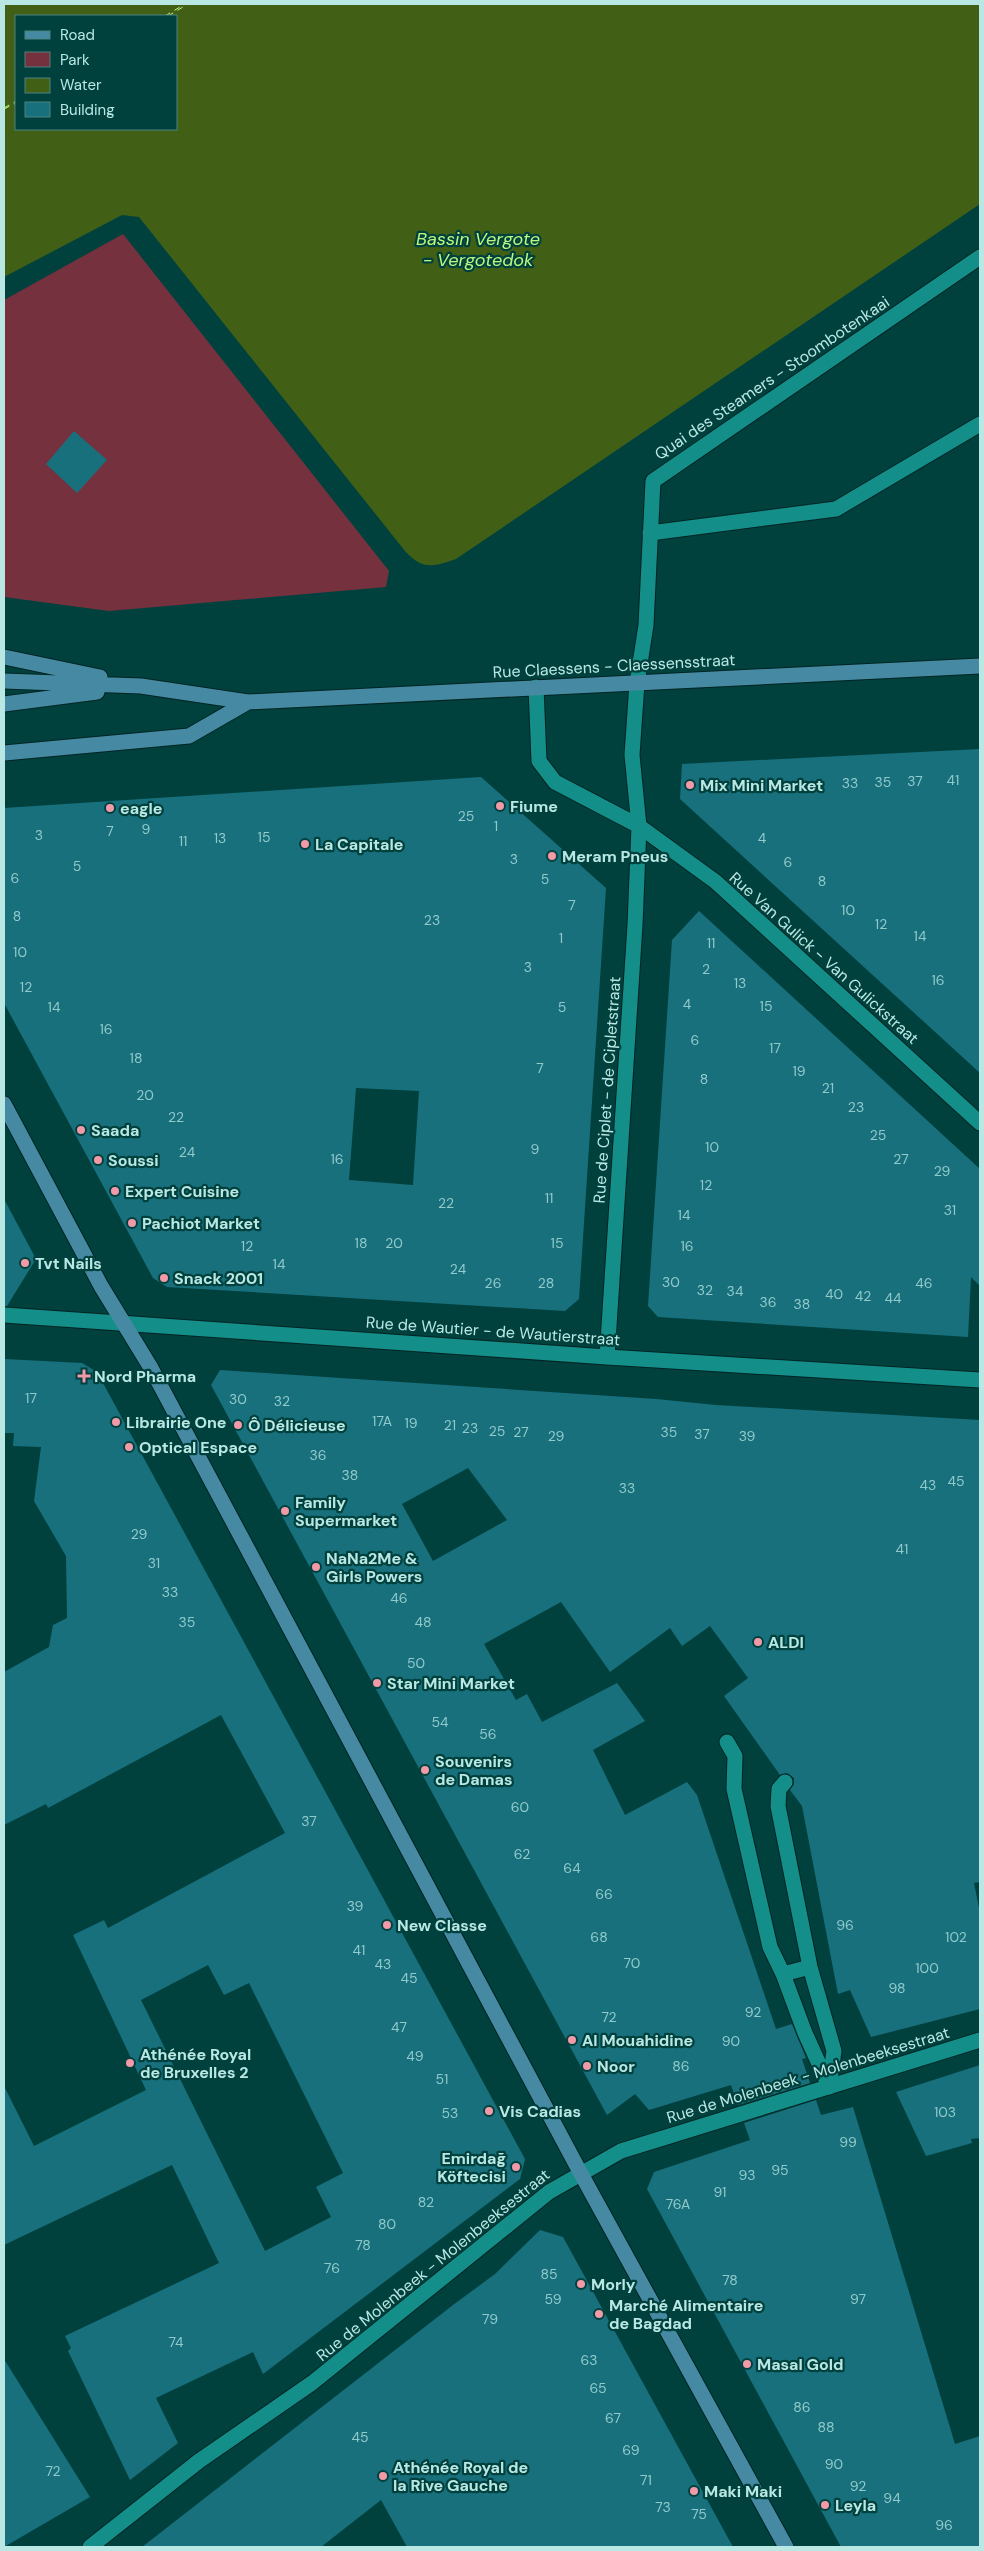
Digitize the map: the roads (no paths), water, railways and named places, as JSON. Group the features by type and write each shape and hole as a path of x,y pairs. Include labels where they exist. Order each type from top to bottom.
{"street":[{"name":"Quai des Steamers - Stoombotenkaai","path":"637,683 646,625 653,481 980,257"},
{"path":"650,533 836,509 980,424"},
{"name":"Rue Claessens - Claessensstraat","path":"4,657 141,686 248,702 980,666"},
{"name":"Rue Claessens - Claessensstraat","path":"4,681 141,686"},
{"path":"637,683 632,755 639,826"},
{"name":"Rue Claessens - Claessensstraat","path":"4,704 141,686"},
{"name":"Rue Van Gulick - Van Gulickstraat","path":"536,688 540,760 555,782 639,826 716,882 980,1123"},
{"name":"Rue Claessens - Claessensstraat","path":"4,753 189,736 248,702"},
{"name":"Rue de Ciplet - de Cipletstraat","path":"607,1357 635,924 639,826"},
{"path":"4,1104 97,1278 151,1368 580,2172 786,2547"},
{"name":"Rue de Wautier - de Wautierstraat","path":"4,1315 607,1357 980,1380"},
{"path":"726,1742 735,1756 734,1789 770,1947 829,2087"},
{"path":"785,1782 779,1789 778,1806 810,1967 834,2051 829,2087"},
{"path":"783,1974 810,1967"},
{"name":"Rue de Molenbeek - Molenbeeksestraat","path":"90,2547 199,2460 312,2383 549,2192 580,2172 621,2151 980,2040"}],"water":[{"name":"Bassin Vergote - Vergotedok","path":"5,4 980,4 980,204 456,559 441,564 423,564 405,551 139,217 122,215 4,277"}],"place":[{"name":"Mix Mini Market","path":"690,785"},
{"name":"Fiume","path":"500,806"},
{"name":"eagle","path":"110,808"},
{"name":"La Capitale","path":"305,844"},
{"name":"Meram Pneus","path":"552,856"},
{"name":"Saada","path":"81,1130"},
{"name":"Soussi","path":"98,1160"},
{"name":"Expert Cuisine","path":"115,1191"},
{"name":"Pachiot Market","path":"132,1223"},
{"name":"Tvt Nails","path":"25,1263"},
{"name":"Snack 2001","path":"164,1278"},
{"name":"Nord Pharma","path":"84,1376"},
{"name":"Librairie One","path":"116,1422"},
{"name":"Ô Délicieuse","path":"238,1425"},
{"name":"Optical Espace","path":"129,1447"},
{"name":"Family Supermarket","path":"285,1511"},
{"name":"NaNa2Me & Girls Powers","path":"316,1567"},
{"name":"ALDI","path":"758,1642"},
{"name":"Star Mini Market","path":"377,1683"},
{"name":"Souvenirs de Damas","path":"425,1770"},
{"name":"New Classe","path":"387,1925"},
{"name":"Al Mouahidine","path":"572,2040"},
{"name":"Athénée Royal de Bruxelles 2","path":"130,2063"},
{"name":"Noor","path":"587,2066"},
{"name":"Vis Cadias","path":"489,2111"},
{"name":"Emirdağ Köftecisi","path":"516,2167"},
{"name":"Morly","path":"581,2284"},
{"name":"Marché Alimentaire de Bagdad","path":"599,2314"},
{"name":"Masal Gold","path":"747,2364"},
{"name":"Athénée Royal de la Rive Gauche","path":"383,2476"},
{"name":"Maki Maki","path":"694,2491"},
{"name":"Leyla","path":"825,2505"}]}
